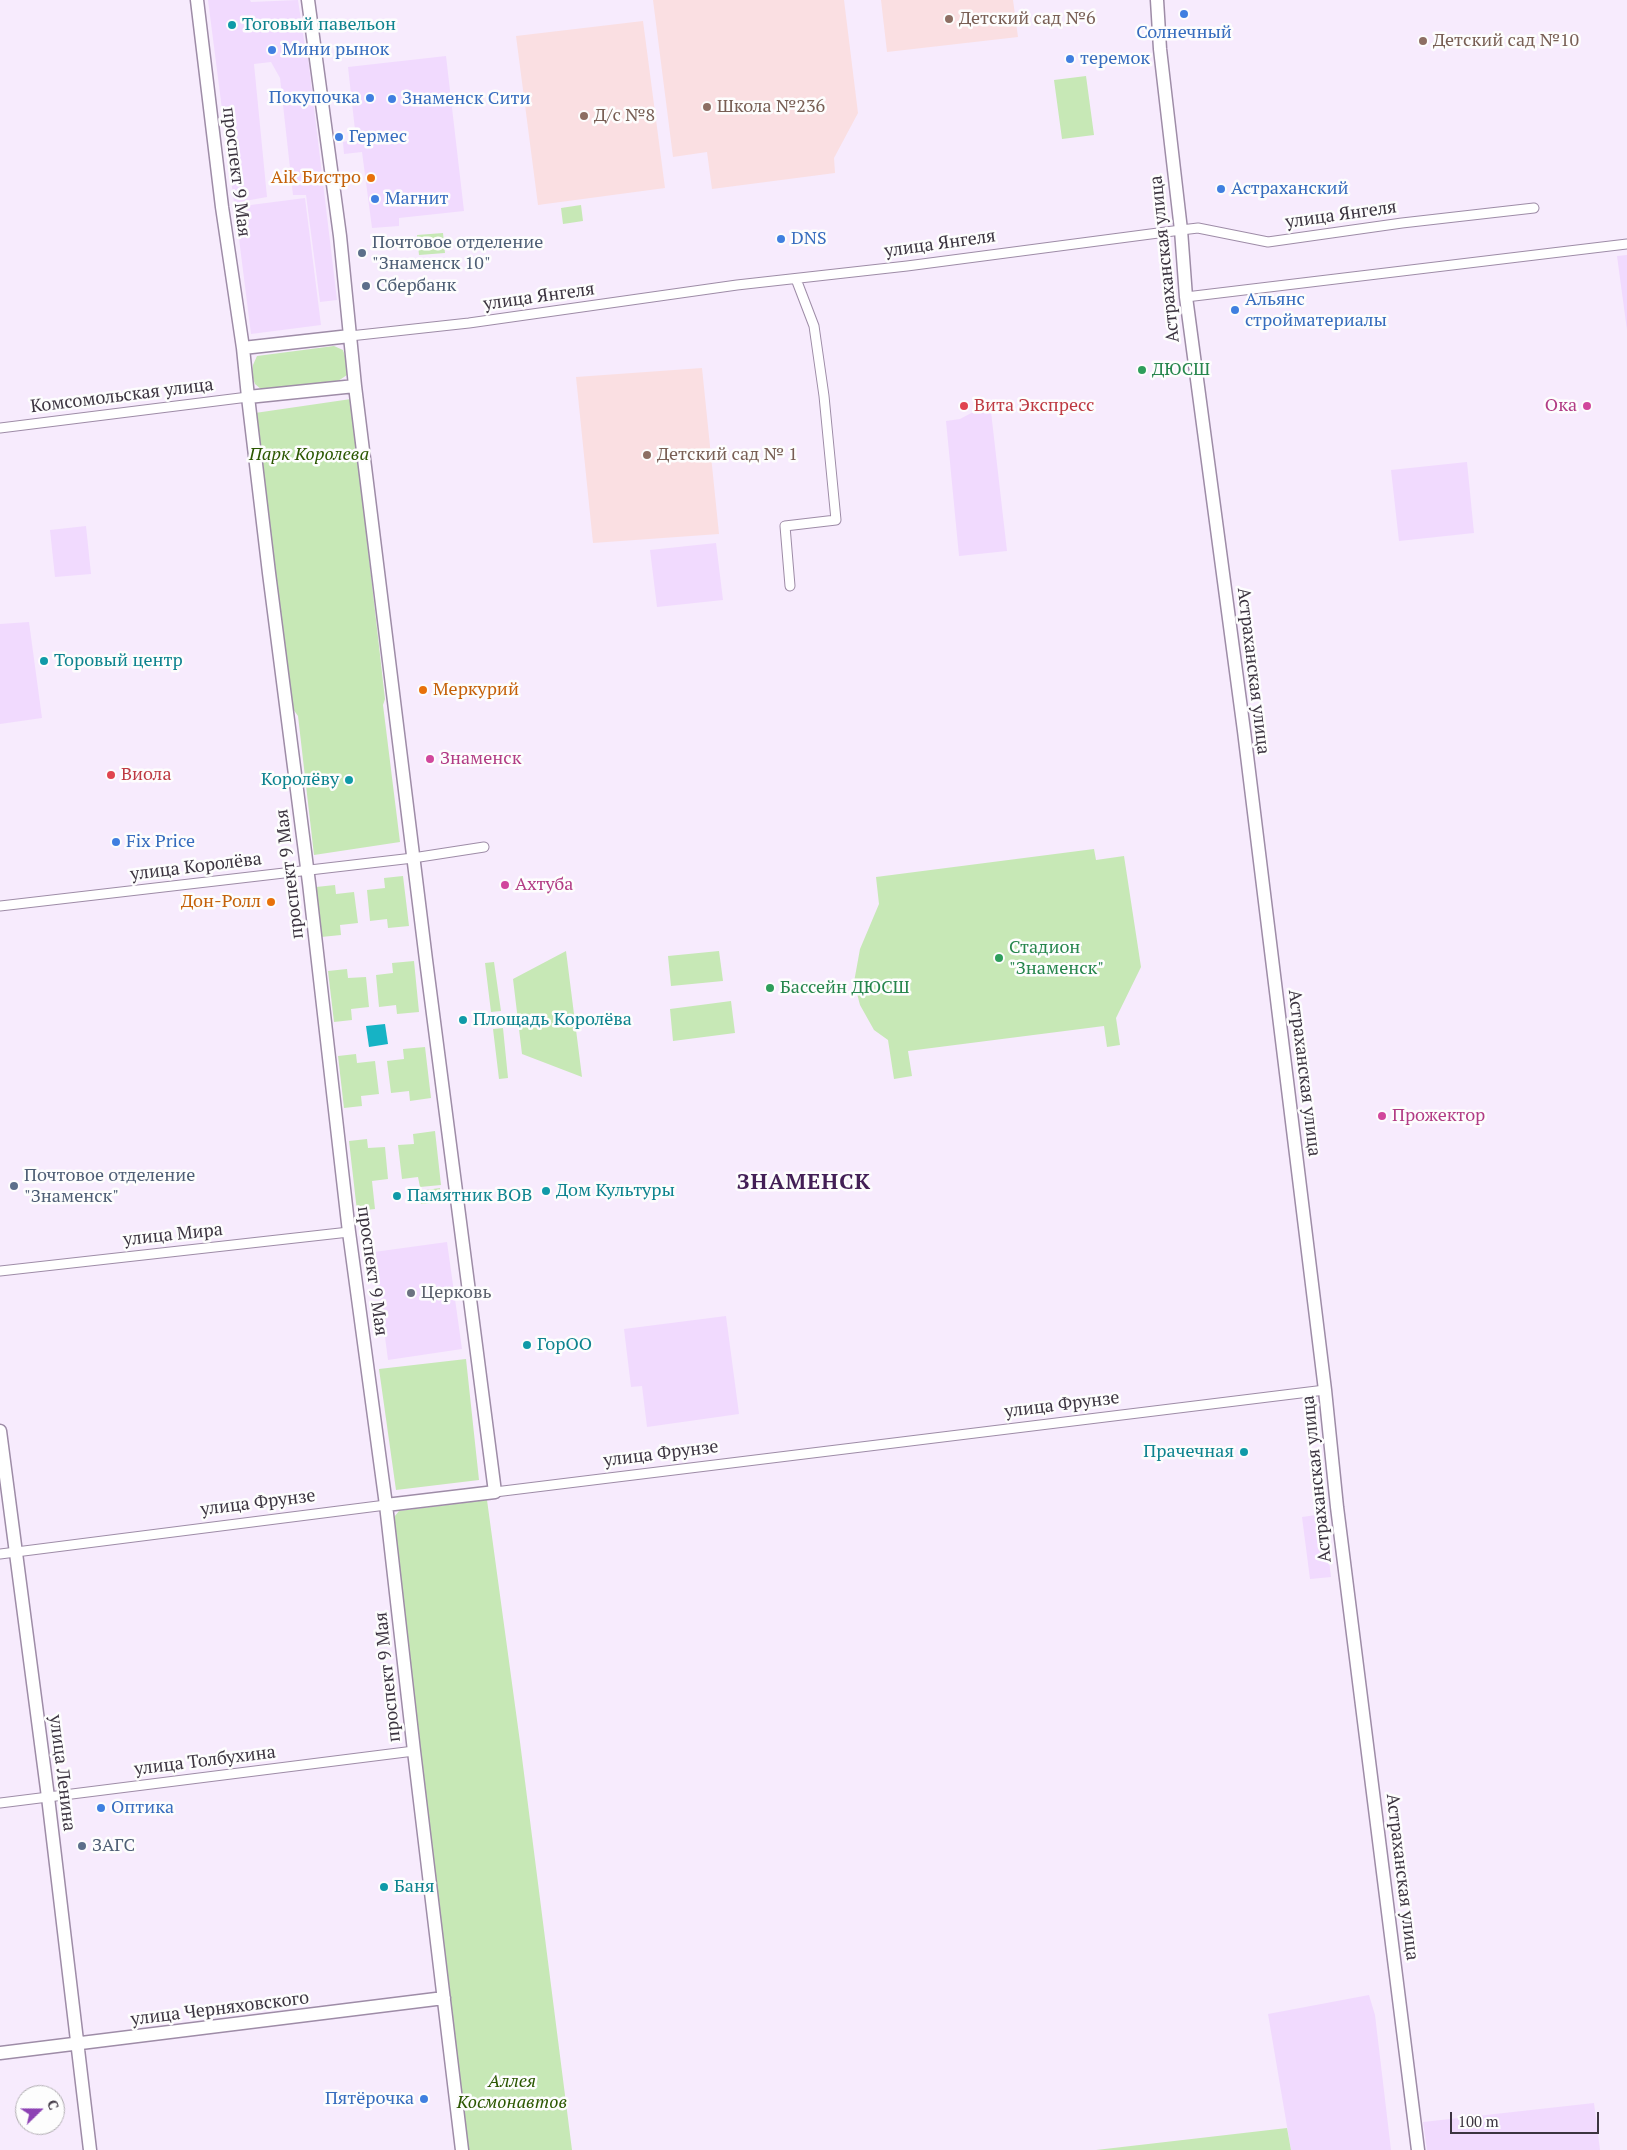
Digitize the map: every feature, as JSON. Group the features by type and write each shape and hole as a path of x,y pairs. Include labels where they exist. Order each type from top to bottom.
{"street":[{"name":"проспект 9 Мая","path":"197,0 222,207 243,348 269,573 308,871 349,1232 386,1505 462,2150"},
{"path":"308,0 340,236 355,386 413,858 495,1492"},
{"name":"Астраханская улица","path":"1157,0 1164,87 1181,230 1186,297 1244,731 1325,1390 1338,1516 1418,2150"},
{"name":"улица Янгеля","path":"350,336 469,323 737,285 1198,228 1268,242 1402,223 1534,208"},
{"path":"1186,297 1627,244"},
{"path":"790,586 785,526 836,520 824,396 814,326 796,279"},
{"path":"243,348 350,336"},
{"path":"248,397 355,386"},
{"name":"Комсомольская улица","path":"0,428 248,397"},
{"name":"улица Королёва","path":"0,906 308,871 484,847"},
{"name":"улица Мира","path":"0,1272 349,1232"},
{"name":"улица Фрунзе","path":"0,1554 1325,1390"},
{"name":"улица Ленина","path":"0,1431 48,1797 90,2150"},
{"name":"улица Толбухина","path":"0,1803 414,1751"},
{"name":"улица Черняховского","path":"0,2054 444,1998"}],"shaded area":[{"path":"208,0 250,0 251,2 298,0 308,57 337,300 320,302 306,195 293,195 280,78 271,62 254,64 267,197 234,203"},
{"path":"653,0 844,0 858,113 834,158 835,173 712,189 707,152 673,157"},
{"name":"Детский сад №6","path":"881,0 1013,0 1018,37 887,52"},
{"path":"643,21 665,188 538,205 516,36"},
{"path":"446,56 464,211 399,218 399,226 372,228 362,152 344,154 343,142 356,139 348,67"},
{"path":"305,198 321,325 251,334 235,207"},
{"path":"1627,255 1627,330 1617,256"},
{"name":"Детский сад № 1","path":"702,368 719,534 593,543 576,377"},
{"path":"990,403 1007,551 959,556 946,421 960,419"},
{"path":"1467,462 1474,533 1399,541 1391,470"},
{"path":"86,526 91,574 55,577 50,530"},
{"path":"716,543 723,600 657,607 650,550"},
{"path":"29,622 42,718 0,724 0,624"},
{"path":"447,1242 462,1349 388,1360 374,1252"},
{"path":"726,1316 739,1414 647,1427 642,1386 631,1387 624,1329"},
{"path":"1323,1514 1331,1577 1310,1579 1302,1517"},
{"path":"1369,1995 1375,2015 1391,2150 1291,2150 1268,2014"},
{"path":"1594,2103 1600,2150 1427,2150 1423,2122"}],"green space":[{"path":"1086,76 1094,135 1062,139 1054,80"},
{"path":"581,205 583,221 563,224 561,208"},
{"path":"443,233 445,253 419,255 417,235"},
{"path":"334,346 343,350 346,359 347,375 338,381 262,390 255,384 252,376 253,365 257,356"},
{"name":"Парк Королева","path":"351,399 385,699 383,705 400,842 314,855 298,716 293,709 255,413"},
{"name":"Стадион \"Знаменск\"","path":"1094,849 1096,860 1124,856 1141,967 1116,1018 1120,1045 1107,1047 1104,1026 908,1051 912,1076 894,1079 888,1040 874,1030 860,1005 854,982 860,949 879,904 876,877"},
{"path":"403,876 409,926 388,928 387,919 370,921 367,890 385,888 384,878"},
{"path":"335,885 336,894 354,892 358,923 340,925 341,935 321,937 316,887"},
{"path":"566,951 582,1077 522,1054 513,979"},
{"path":"719,951 723,981 671,986 668,956"},
{"path":"414,961 419,1012 397,1014 396,1005 379,1007 376,975 393,973 392,963"},
{"path":"494,962 501,1011 491,1012 485,963"},
{"path":"347,969 348,978 366,977 369,1007 351,1009 352,1020 334,1022 328,971"},
{"path":"731,1001 735,1033 673,1041 670,1009"},
{"path":"503,1028 508,1078 499,1079 493,1029"},
{"path":"425,1047 431,1098 410,1101 409,1091 391,1093 387,1061 404,1059 403,1049"},
{"path":"356,1054 357,1063 375,1061 379,1094 361,1096 362,1106 344,1108 338,1056"},
{"path":"435,1131 441,1185 420,1187 418,1177 402,1179 398,1145 414,1144 413,1134"},
{"path":"367,1139 368,1148 385,1147 388,1179 372,1181 375,1209 357,1211 349,1141"},
{"path":"440,1188 442,1202 421,1204 419,1191"},
{"path":"466,1359 479,1480 396,1490 379,1369"},
{"name":"Аллея Космонавтов","path":"487,1500 572,2150 467,2150 390,1522 399,1511"},
{"path":"1287,2128 1291,2150 1096,2150"}],"water":[{"path":"385,1024 388,1044 369,1047 366,1026"}],"place":[{"name":"Солнечный","path":"1184,14"},
{"name":"Детский сад №6","path":"949,19"},
{"name":"Тоговый павельон","path":"232,25"},
{"name":"Детский сад №10","path":"1423,41"},
{"name":"Мини рынок","path":"272,50"},
{"name":"теремок","path":"1070,59"},
{"name":"Покупочка","path":"370,98"},
{"name":"Знаменск Сити","path":"392,99"},
{"name":"Школа №236","path":"707,107"},
{"name":"Д/с №8","path":"584,116"},
{"name":"Гермес","path":"339,137"},
{"name":"Aik Бистро","path":"371,178"},
{"name":"Астраханский","path":"1221,189"},
{"name":"Магнит","path":"375,199"},
{"name":"DNS","path":"781,239"},
{"name":"Почтовое отделение \"Знаменск 10\"","path":"362,253"},
{"name":"Сбербанк","path":"366,286"},
{"name":"Альянс стройматериалы","path":"1235,310"},
{"name":"ДЮСШ","path":"1142,370"},
{"name":"Вита Экспресс","path":"964,406"},
{"name":"Ока","path":"1587,406"},
{"name":"Детский сад № 1","path":"647,455"},
{"name":"Торовый центр","path":"44,661"},
{"name":"Меркурий","path":"423,690"},
{"name":"Знаменск","path":"430,759"},
{"name":"Виола","path":"111,775"},
{"name":"Королёву","path":"349,780"},
{"name":"Fix Price","path":"116,842"},
{"name":"Ахтуба","path":"505,885"},
{"name":"Дон-Ролл","path":"271,902"},
{"name":"Стадион \"Знаменск\"","path":"999,958"},
{"name":"Бассейн ДЮСШ","path":"770,988"},
{"name":"Площадь Королёва","path":"463,1020"},
{"name":"Прожектор","path":"1382,1116"},
{"name":"Почтовое отделение \"Знаменск\"","path":"14,1186"},
{"name":"Дом Культуры","path":"546,1191"},
{"name":"Памятник ВОВ","path":"397,1196"},
{"name":"Церковь","path":"411,1293"},
{"name":"ГорОО","path":"527,1345"},
{"name":"Прачечная","path":"1244,1452"},
{"name":"Оптика","path":"101,1808"},
{"name":"ЗАГС","path":"82,1846"},
{"name":"Баня","path":"384,1887"},
{"name":"Пятёрочка","path":"424,2099"}],"district":[{"name":"ЗНАМЕНСК","path":"804,1183"}]}
